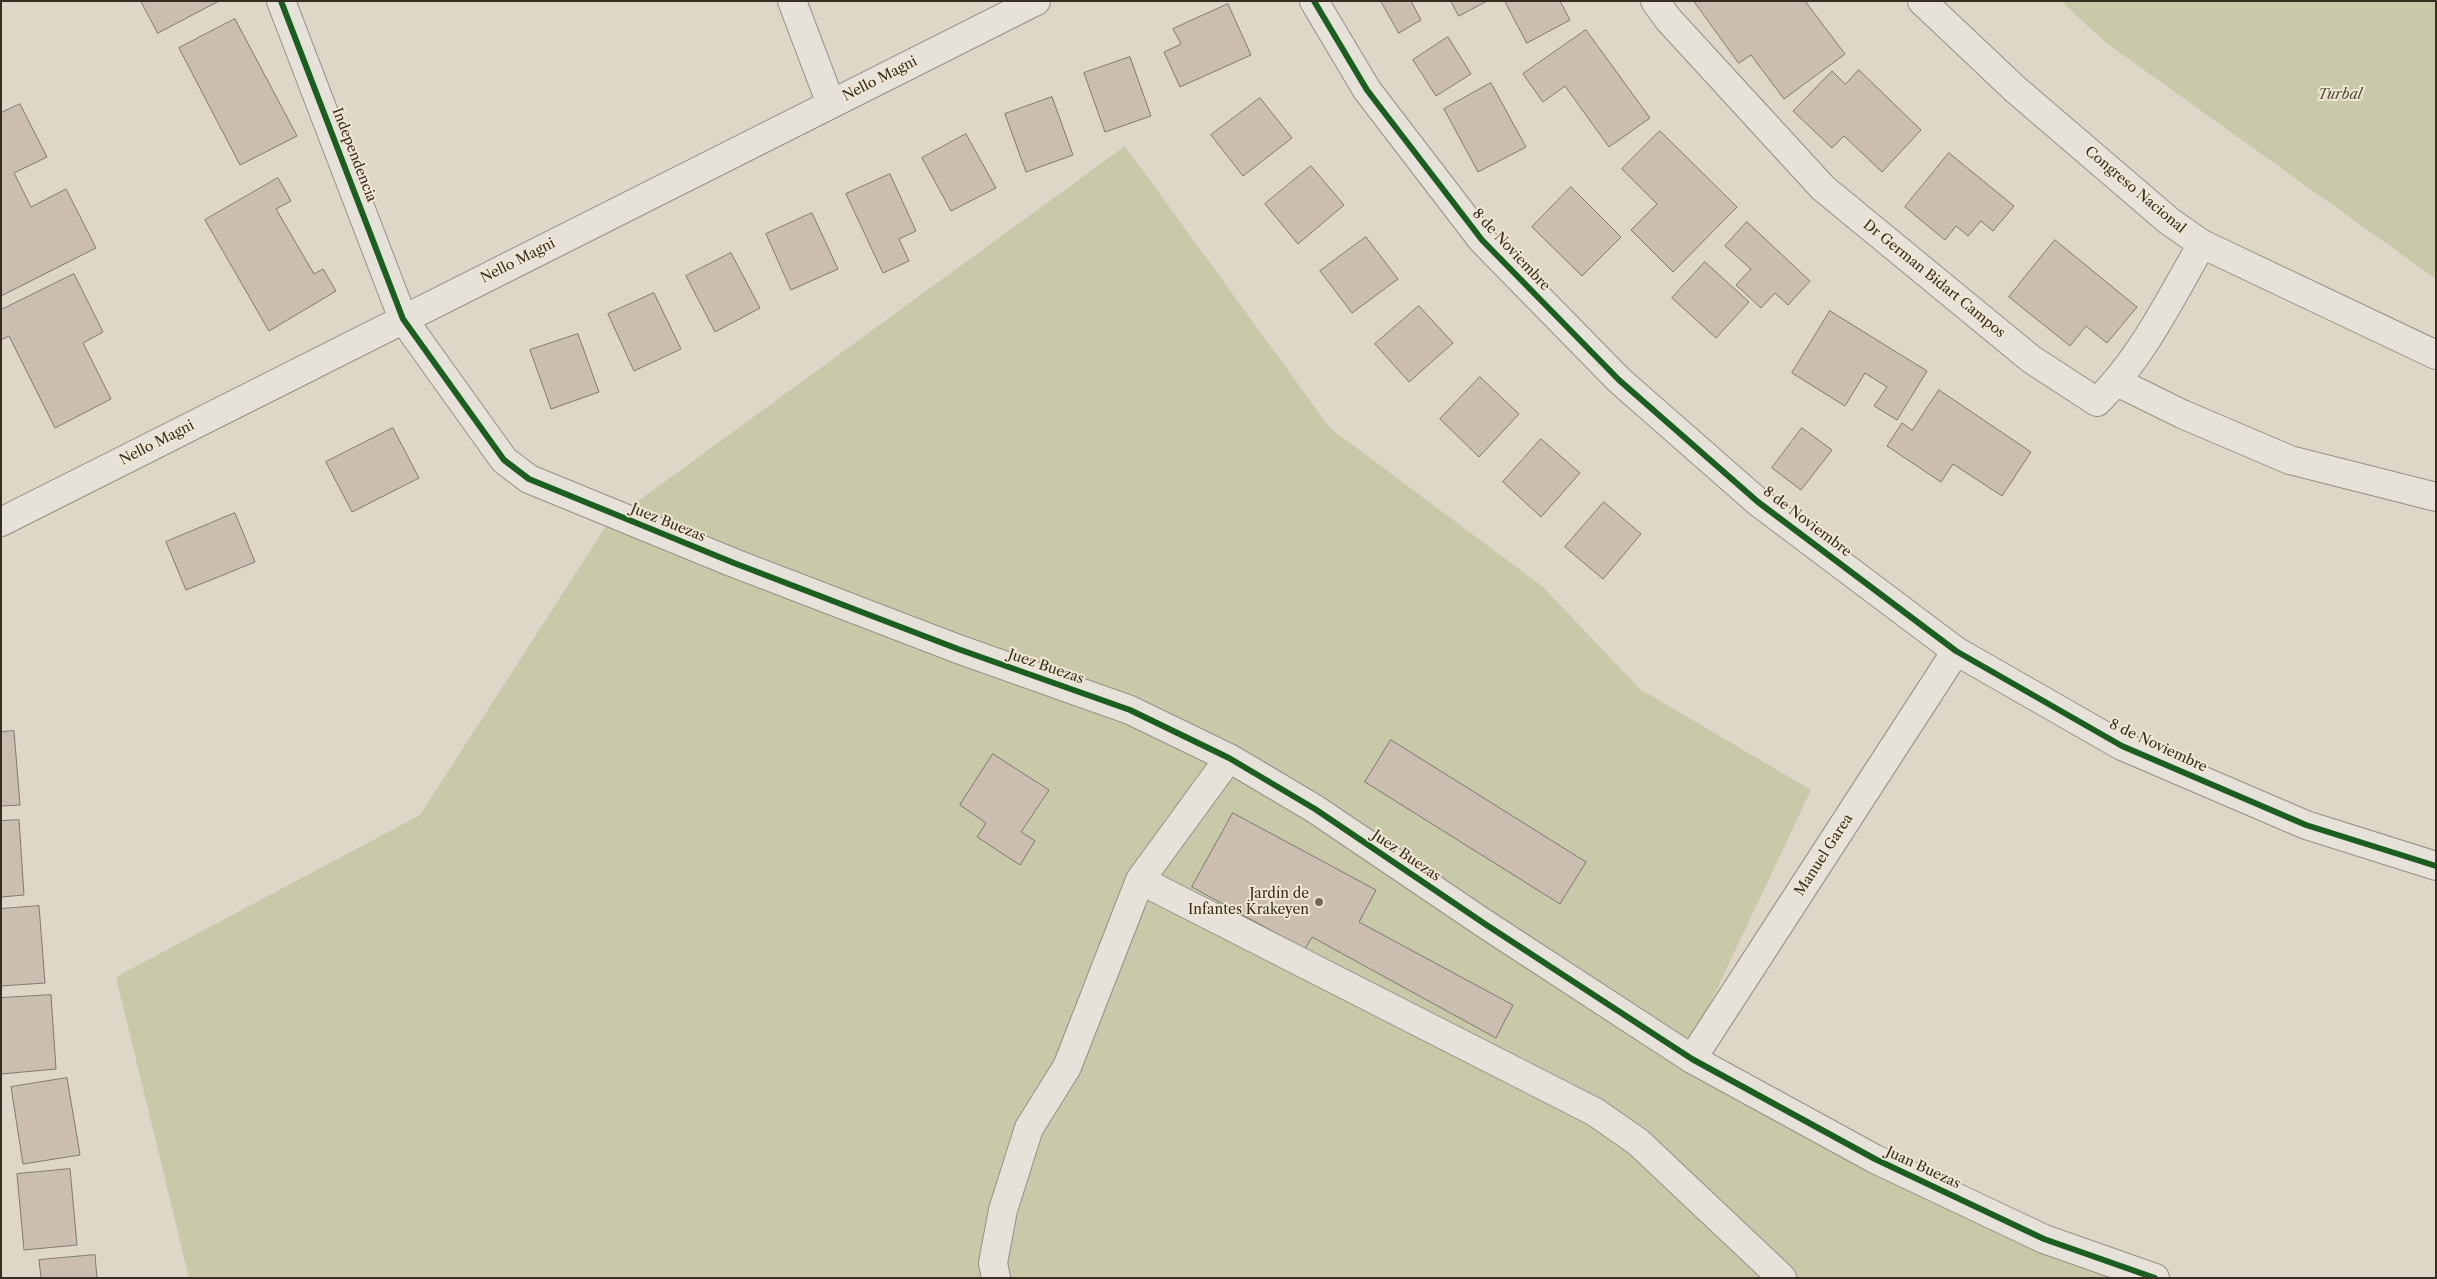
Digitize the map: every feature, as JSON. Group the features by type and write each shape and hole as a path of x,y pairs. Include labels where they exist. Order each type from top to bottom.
{"street":[{"name":"Independencia","path":"281,1 403,319"},
{"path":"792,1 831,104"},
{"name":"Nello Magni","path":"1,522 1036,1"},
{"name":"8 de Noviembre","path":"1314,1 1368,90 1482,240 1619,380 1758,502 1956,651 2122,746 2306,825 2436,866"},
{"name":"Dr German Bidart Campos","path":"1655,1 1668,19 1831,194 2031,359 2097,402 2117,382 2146,340 2202,244"},
{"name":"Congreso Nacional","path":"1922,1 2014,89 2168,221 2202,244 2436,355"},
{"name":"Juez Buezas","path":"403,319 504,460 529,479 743,567 958,649 1130,710 1229,758 1315,809 1485,924 1692,1059"},
{"path":"2117,382 2182,414 2290,460 2436,497"},
{"name":"Manuel Garea","path":"1692,1059 1956,651"},
{"path":"996,1278 993,1263 1003,1210 1030,1128 1067,1067 1140,880 1229,758"},
{"path":"1140,880 1595,1112 1638,1142 1782,1278"},
{"name":"Juan Buezas","path":"1692,1059 1875,1159 2044,1239 2155,1278"}],"green space":[{"name":"Turbal","path":"2061,1 2436,1 2436,279 2105,42"},
{"path":"1125,146 1330,428 1543,587 1640,689 1811,790 1683,1061 2146,1278 189,1278 116,977 420,815 608,523"}],"building":[{"path":"141,1 219,1 158,33"},
{"path":"1381,1 1411,1 1421,20 1399,33"},
{"path":"1451,1 1487,1 1459,16"},
{"path":"1505,1 1560,1 1570,20 1527,43"},
{"path":"1694,1 1805,1 1845,54 1784,99 1751,55 1739,63"},
{"path":"1228,4 1251,55 1180,87 1164,52 1181,44 1173,29"},
{"path":"235,19 297,136 240,165 179,48"},
{"path":"1586,30 1650,118 1609,147 1565,86 1543,102 1523,74"},
{"path":"1448,37 1471,74 1436,96 1413,60"},
{"path":"1130,57 1151,116 1105,132 1084,73"},
{"path":"1859,70 1921,130 1882,172 1844,136 1832,148 1793,111 1832,71 1845,84"},
{"path":"1491,83 1526,147 1478,172 1444,109"},
{"path":"1052,97 1073,155 1026,172 1005,114"},
{"path":"1260,98 1292,138 1243,176 1211,135"},
{"path":"20,104 47,157 14,173 31,207 66,189 96,248 1,296 1,113"},
{"path":"1660,131 1737,207 1673,272 1631,230 1657,204 1622,169"},
{"path":"966,134 996,188 951,211 922,158"},
{"path":"1949,153 2014,206 1993,231 1981,221 1968,236 1956,226 1945,240 1905,207"},
{"path":"1311,166 1344,205 1298,244 1265,204"},
{"path":"890,174 916,231 899,239 909,261 883,273 846,194"},
{"path":"278,178 291,201 276,209 314,274 323,269 336,291 269,331 205,220"},
{"path":"1571,187 1621,237 1582,276 1532,227"},
{"path":"812,213 838,269 791,290 766,234"},
{"path":"1747,222 1810,281 1788,305 1775,293 1761,308 1736,285 1751,269 1725,246"},
{"path":"1366,237 1398,279 1352,313 1320,271"},
{"path":"2055,240 2137,307 2107,343 2086,326 2070,346 2009,297"},
{"path":"731,253 760,308 715,332 686,276"},
{"path":"1705,262 1749,302 1716,338 1672,298"},
{"path":"74,274 103,332 83,343 111,399 55,428 9,336 1,340 1,310"},
{"path":"654,293 681,349 634,371 608,314"},
{"path":"1419,306 1453,343 1409,382 1375,344"},
{"path":"1830,311 1927,371 1897,420 1874,406 1887,387 1865,373 1845,406 1792,373"},
{"path":"578,334 599,392 551,409 530,350"},
{"path":"1480,377 1519,414 1479,457 1440,419"},
{"path":"1939,390 2031,452 2002,496 1953,464 1941,482 1887,446 1902,423 1912,430"},
{"path":"393,428 419,478 352,512 326,462"},
{"path":"1802,428 1832,450 1801,490 1772,468"},
{"path":"1541,439 1580,473 1541,517 1503,482"},
{"path":"1604,502 1641,534 1603,579 1565,547"},
{"path":"235,513 255,562 186,590 166,542"},
{"path":"14,731 20,805 1,806 1,732"},
{"path":"1391,740 1586,862 1560,904 1365,782"},
{"path":"993,754 1049,790 1021,832 1035,841 1020,865 977,837 986,823 960,805"},
{"path":"1233,813 1376,890 1359,922 1513,1005 1496,1038 1312,937 1305,949 1192,887"},
{"path":"19,820 24,895 1,897 1,821"},
{"path":"39,906 45,983 1,986 1,909"},
{"path":"51,995 56,1069 1,1074 1,998"},
{"path":"67,1078 80,1155 23,1164 11,1087"},
{"path":"70,1169 77,1245 24,1250 17,1174"},
{"path":"95,1255 97,1278 41,1278 39,1260"}],"cycle path":[{"path":"281,1 403,319 504,460 529,479 734,563 958,649 1130,710 1229,758 1315,809 1485,924 1692,1059 1875,1159 2044,1239 2155,1278"},
{"path":"1314,1 1367,90 1482,240 1619,380 1758,502 1956,651 2122,746 2306,825 2436,866"}],"place":[{"name":"Jardín de Infantes Krakeyen","path":"1319,902"}]}
